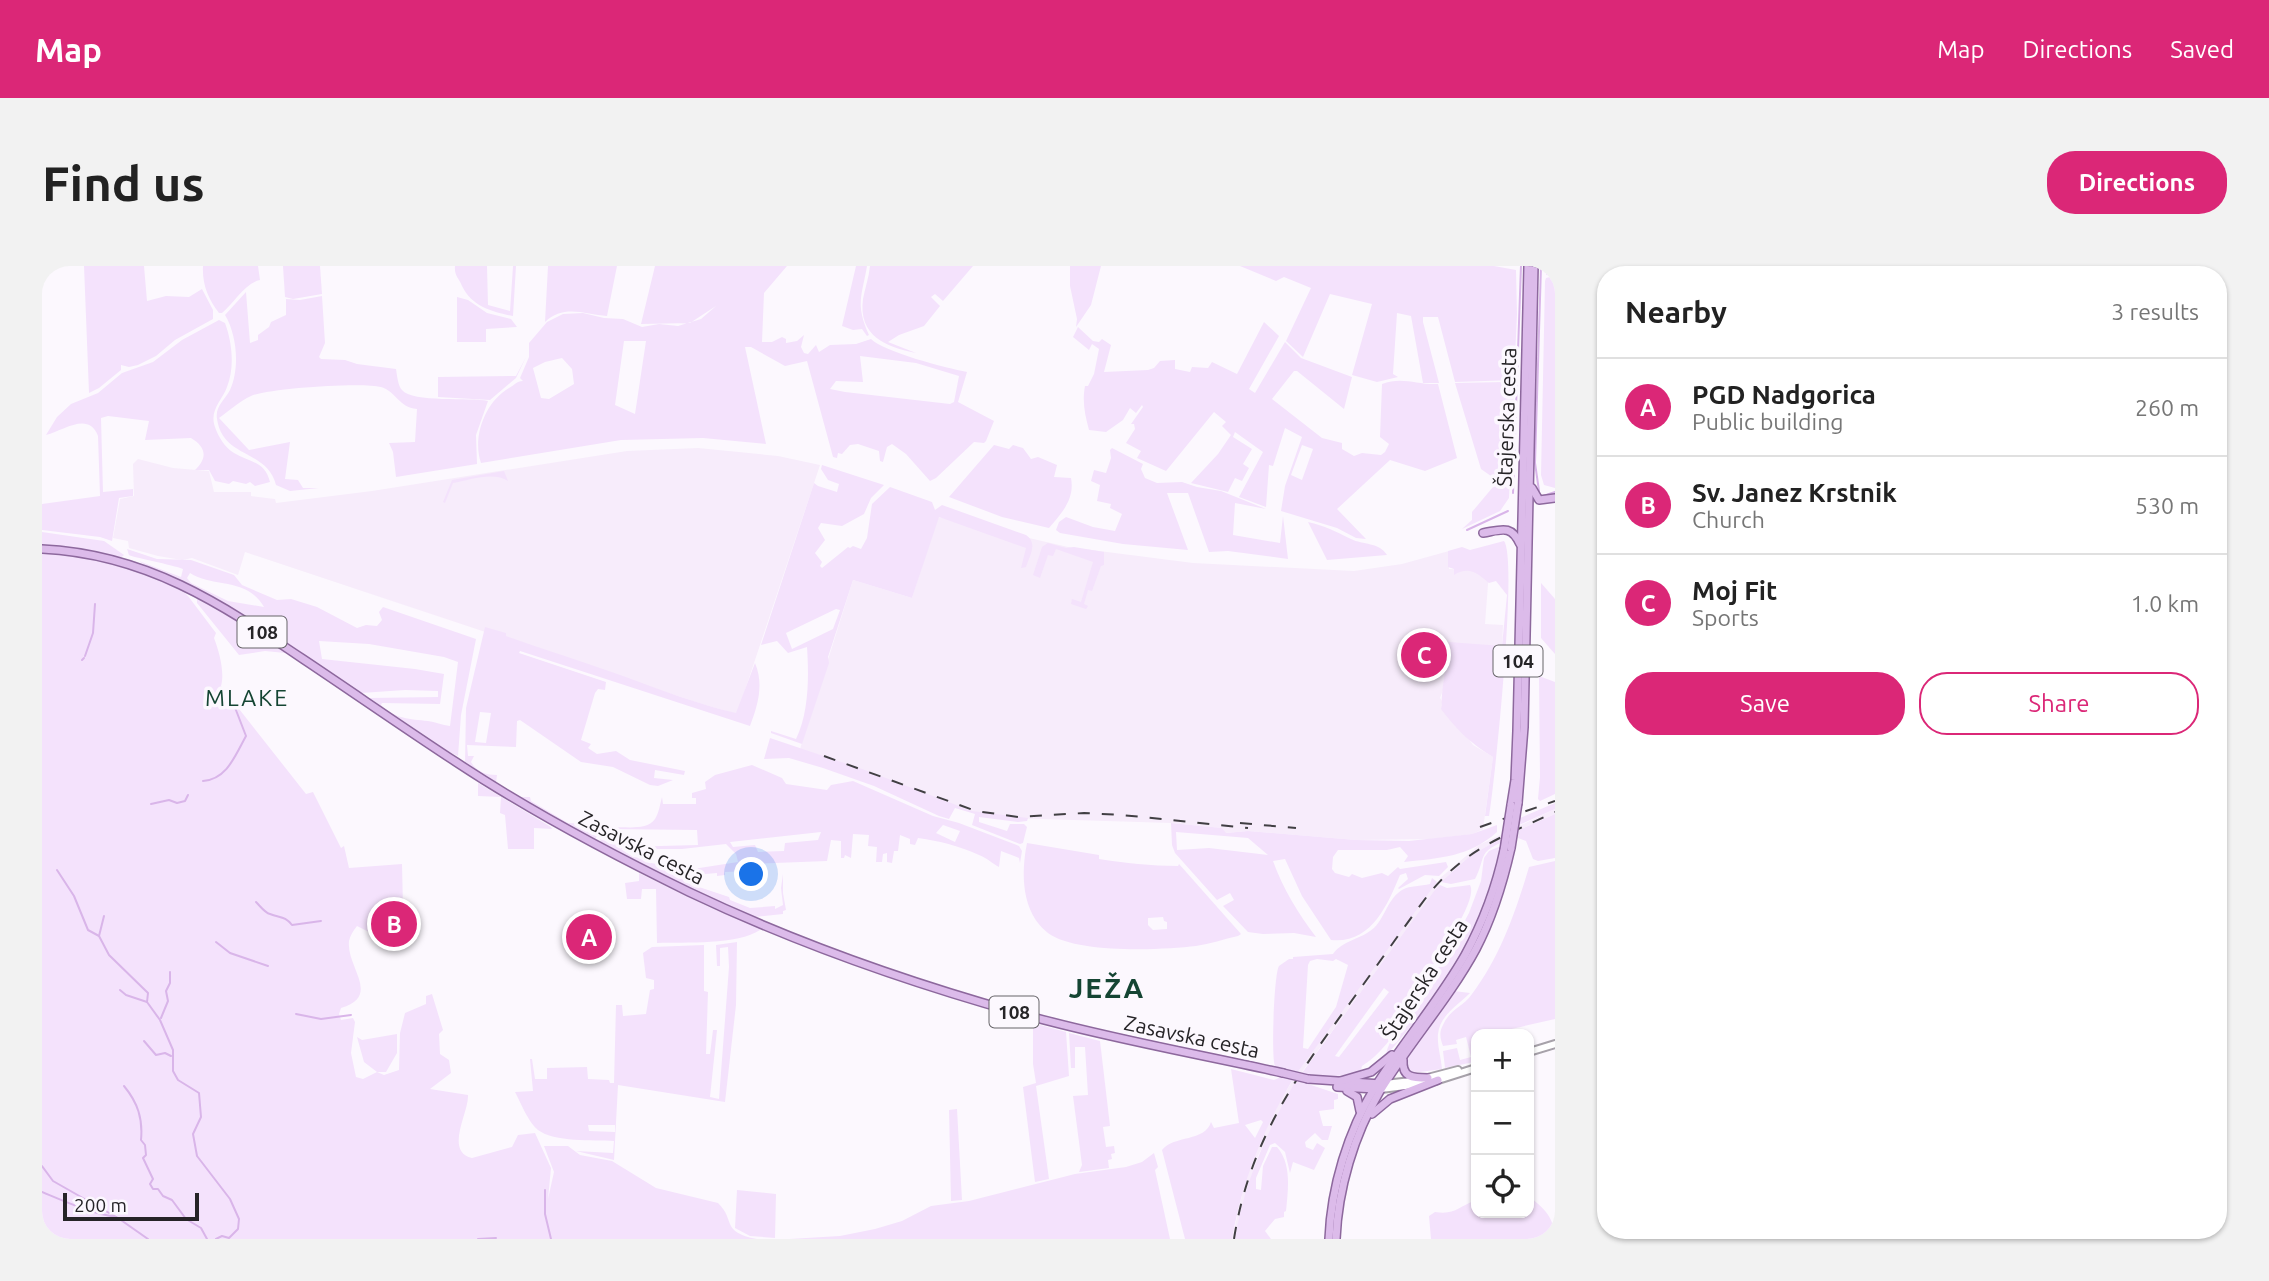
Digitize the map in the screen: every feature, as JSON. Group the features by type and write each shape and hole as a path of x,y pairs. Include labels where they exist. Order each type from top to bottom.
{"main road":[{"name":"Štajerska cesta","path":"1514,804 1528,266"},
{"name":"Štajerska cesta","path":"1329,1239 1336,1188 1360,1113 1403,1058 1476,949 1497,900 1508,849 1524,727 1534,266"},
{"path":"1530,482 1538,499 1544,501 1555,498"},
{"path":"1483,533 1508,530 1520,545"},
{"name":"Zasavska cesta","path":"42,549 80,552 127,563 199,592 280,643 460,765 528,806 596,845 678,886 777,930 915,982 1033,1017 1312,1080 1379,1087"},
{"name":"Štajerska cesta","path":"1336,1239 1344,1184 1363,1125 1379,1087 1470,945 1508,849"},
{"path":"1360,1113 1355,1094 1336,1090 1333,1084 1377,1069 1407,1040"},
{"path":"1534,1050 1555,1044"},
{"path":"1403,1058 1403,1068 1407,1075 1412,1078 1428,1078"},
{"path":"1379,1087 1471,1068"},
{"path":"1363,1125 1385,1101 1471,1069"},
{"path":"1379,1087 1438,1080"}],"shaded area":[{"path":"84,266 144,266 147,301 166,296 189,297 202,289 213,310 213,319 138,365 121,365 121,370 89,393"},
{"path":"203,266 258,266 260,280 249,285 219,313 206,291"},
{"path":"283,266 320,266 322,294 293,299 285,297"},
{"path":"455,266 487,266 488,305 510,311 513,266 516,266 513,316 491,310 471,299 457,277"},
{"path":"548,266 617,266 607,316 567,312 552,316 545,322"},
{"path":"655,266 787,266 764,293 762,342 772,342 782,337 786,339 786,343 797,341 804,335 801,347 804,353 808,354 816,345 819,352 830,345 856,344 871,339 902,354 967,372 958,402 994,421 984,443 974,442 930,481 906,454 892,444 887,447 883,462 880,461 879,451 858,444 850,445 842,454 838,453 837,458 833,457 807,361 785,366 751,347 745,347 766,444 703,438 621,440 481,463 478,442 487,411 501,394 517,382 523,381 520,378 529,357 529,343 547,322 563,314 583,313 623,319 642,327 659,324 678,326 688,323 641,324","holes":["716,306 701,319 692,322","624,341 646,341 635,414 615,405","860,356 916,363 959,376 954,402 950,404 830,389 836,381 863,382","562,358 572,369 574,384 549,399 541,398 533,368"]},
{"path":"856,266 867,266 861,307 869,335 867,336 862,329 853,330 842,326"},
{"path":"870,266 973,266 943,301 935,294 931,297 940,306 924,326 888,342 916,353 894,347 876,338 865,322 863,299"},
{"path":"1070,266 1101,266 1091,305 1076,327 1077,319 1070,286"},
{"path":"1240,266 1494,266 1516,270 1514,380 1455,382 1438,317 1423,317 1439,383 1423,383 1411,316 1397,313 1393,374 1398,377 1377,382 1352,375 1372,304 1330,294 1303,357 1286,341 1311,288 1284,277 1276,281"},
{"path":"1546,266 1555,266 1555,488 1544,485 1541,475 1545,281 1546,278 1554,276 1546,275"},
{"path":"246,292 250,343 258,340 258,335 269,327 271,322 286,315 286,299 300,300 322,296 325,343 319,357 321,359 345,360 396,369 402,390 417,397 488,401 476,435 477,464 396,477 393,452 389,443 415,442 417,409 401,402 381,387 355,385 295,388 251,396 219,418 249,450 290,442 285,479 298,480 303,488 319,488 290,491 276,485 264,465 227,441 217,419 219,407 233,381 236,362 232,332 225,315"},
{"path":"457,297 468,300 487,313 511,319 517,327 486,329 486,342 457,342"},
{"path":"219,320 225,323 232,363 227,387 215,411 215,427 228,448 260,466 270,482 255,486 250,482 246,484 233,481 229,484 215,481 209,470 195,470 204,453 200,445 191,438 145,440 149,421 108,416 101,418 103,492 133,489 133,496 119,498 112,541 42,530 42,504 100,496 98,436 94,429 82,423 46,435 57,417 71,404 98,393 122,373 153,362 182,340"},
{"path":"1264,322 1279,336 1249,389 1255,393 1285,342 1301,358 1352,377 1344,409 1297,371 1294,371 1272,399 1322,438 1342,443 1342,449 1354,456 1362,453 1381,455 1389,444 1380,437 1382,384 1403,381 1438,384 1457,458 1425,471 1390,460 1337,509 1366,539 1356,538 1337,528 1281,511 1285,486 1302,437 1285,428 1273,466 1269,465 1266,507 1239,497 1263,452 1235,432 1233,437 1252,449 1243,464 1249,468 1242,481 1235,478 1228,492 1191,483 1218,454 1231,435 1222,426 1226,422 1214,412 1166,471 1137,458 1141,451 1126,443 1135,429 1134,424 1131,424 1142,405 1136,413 1130,408 1123,420 1106,432 1089,430 1084,392 1094,374 1099,349 1092,344 1089,350 1073,337 1078,327 1093,341 1099,342 1102,339 1111,345 1104,372 1148,370 1160,361 1175,360 1175,369 1190,372 1192,367 1208,368 1212,362 1237,374","holes":["1302,445 1313,449 1302,480 1291,475"]},
{"path":"526,357 516,378 490,400 438,397 438,377 516,376"},
{"path":"1455,383 1512,384 1514,389 1509,498 1500,511 1462,529 1472,520 1472,512 1498,481 1481,469"},
{"path":"994,445 1009,449 1013,445 1023,448 1031,459 1038,457 1057,465 1054,477 1071,478 1069,499 1049,528 1002,517 949,497"},
{"path":"698,448 778,456 820,465 737,714 245,552 238,575 192,558 182,560 129,548 128,541 113,538 120,499 134,496 133,464 138,459 173,468 209,471 214,492 251,492 251,496 275,499 276,503 372,491 627,451"},
{"path":"1112,448 1143,464 1141,469 1145,478 1157,483 1182,482 1221,491 1266,509 1235,503 1233,535 1280,543 1283,516 1288,559 1228,551 1209,552 1188,493 1167,493 1188,550 1123,544 1060,533 1056,530 1059,522 1066,517 1093,527 1115,531 1122,514 1110,508 1111,504 1097,501 1100,485 1091,481 1094,470 1106,473"},
{"path":"822,465 884,485 871,498 864,514 842,526 821,523 818,528 825,540 815,553 822,562 822,568 848,547 861,549 867,538 872,504 890,487 932,502 935,510 942,505 1026,535 1032,545 1026,567 1021,568 1026,548 939,517 912,598 853,580 802,744 771,731 796,739 806,706 807,647 788,653 777,641 761,645 814,483 837,492 839,484 828,480 821,469","holes":["836,609 840,610 833,629 792,649 786,633"]},
{"path":"504,471 508,481 489,476 453,483 445,503 443,502 452,480"},
{"path":"938,517 1068,547 1193,563 1354,571 1402,564 1449,551 1449,569 1489,571 1485,624 1503,625 1502,646 1445,685 1440,698 1473,745 1493,757 1483,829 1473,834 1431,839 1356,840 1248,831 1225,833 1222,828 1171,823 1005,818 978,814 800,749 853,580 912,598"},
{"path":"1308,522 1375,546 1387,555 1327,560"},
{"path":"42,532 104,541 124,555 119,559 42,547"},
{"path":"1504,541 1508,557 1508,587 1504,672 1492,795 1489,816 1485,816 1493,757 1458,730 1441,709 1442,694 1449,642 1502,646 1507,595 1496,581 1489,583 1473,572 1464,571 1454,575 1454,569 1448,567 1448,551 1462,547 1470,550"},
{"path":"1048,543 1104,552 1104,565 1101,566 1092,591 1088,590 1084,604 1088,606 1086,609 1071,604 1072,599 1081,602 1093,562 1056,549 1053,556 1048,555 1040,578 1033,575 1042,547"},
{"path":"127,549 157,559 191,560 234,575 242,585 277,600 291,599 317,607 357,628 377,626 382,620 379,612 383,607 476,639 461,715 458,756 433,745 224,603 139,561 181,577 183,569 129,555","holes":["190,573 199,578 248,591 264,607 228,601 191,583 187,578","319,641 369,644 444,657 458,662 450,726 403,717 381,705 440,704 444,674 322,659","438,691 438,697 369,698 361,693"]},
{"path":"42,552 86,557 126,566 179,587 216,633 214,638 222,668 221,686 306,794 313,792 341,848 344,846 349,868 402,864 403,908 409,917 404,920 402,915 387,919 386,928 369,932 357,926 349,941 349,951 361,988 359,996 353,1003 341,1008 339,1014 341,1020 353,1018 355,1022 351,1053 356,1077 363,1079 377,1072 384,1075 399,1070 400,1033 405,1013 426,1004 426,996 432,994 443,1030 439,1034 440,1054 449,1060 451,1073 430,1089 468,1095 459,1140 464,1154 472,1158 512,1147 518,1135 535,1133 551,1168 548,1199 554,1172 544,1146 568,1146 580,1155 612,1161 656,1188 718,1203 733,1229 757,1239 42,1239"},
{"path":"1541,583 1555,599 1555,654 1541,638"},
{"path":"197,598 204,598 286,650 285,653 265,651 239,655 197,603"},
{"path":"485,627 679,696 736,713 755,663 759,679 757,702 750,726 520,651 519,653 606,682 605,690 598,689 595,693 581,740 591,744 588,748 597,754 616,751 630,760 685,771 684,775 655,770 654,778 673,780 658,786 650,785 613,767 581,762 520,720 517,721 516,747 467,745 468,756 474,756 471,762 479,771 497,775 496,783 520,797 530,797 531,801 568,823 608,825 594,840 530,805 465,764 466,708","holes":["480,712 491,713 486,743 475,742"]},
{"path":"1539,676 1555,682 1555,794 1540,801 1538,799"},
{"path":"770,738 865,770 972,811 1028,818 1027,821 1018,822 979,817 979,822 1007,831 1010,824 1024,824 1027,827 1023,843 972,825 975,814 955,808 949,819 874,786 823,768 789,758 764,759"},
{"path":"752,765 782,778 786,784 827,790 831,785 853,781 933,816 1019,846 1022,851 1020,863 1019,858 1001,851 999,867 982,856 957,846 918,838 915,845 910,844 910,839 900,835 898,851 894,851 892,863 887,862 887,853 883,854 882,862 876,862 877,847 868,846 869,835 853,834 851,858 845,855 841,858 841,841 831,840 827,861 750,864 751,871 725,872 725,875 717,876 717,873 682,876 684,882 729,897 730,900 750,908 775,906 775,909 783,905 783,874 786,910 783,914 754,917 687,887 601,842 600,839 623,847 698,845 697,830 606,829 639,827 651,823 655,819 662,797 663,804 696,804 692,793 706,789 705,782 715,775","holes":["943,825 960,831 955,842 936,833","821,832 818,840 785,843 784,851 758,852 755,845 733,847 730,842","726,844 736,854 738,862 693,869 664,869 663,865 651,863 650,859 633,857 621,849 682,849"]},
{"path":"478,783 551,827 552,829 534,828 534,849 508,849 505,815 500,813 501,797 478,796"},
{"path":"1555,803 1555,809 1519,825 1520,818"},
{"path":"1555,809 1555,814 1503,837 1470,856 1441,882 1439,879 1479,845"},
{"path":"1555,814 1555,858 1538,861 1533,859 1526,841 1518,838 1519,830"},
{"path":"1171,823 1222,828 1226,833 1248,831 1356,840 1409,841 1472,834 1497,825 1497,832 1476,847 1442,857 1404,862 1408,856 1400,847 1387,850 1338,850 1333,857 1332,869 1335,873 1349,877 1352,874 1362,878 1382,873 1388,876 1398,867 1400,869 1446,862 1448,867 1439,876 1425,875 1399,889 1408,879 1406,873 1400,875 1376,921 1357,936 1345,940 1331,940 1302,896 1285,859 1273,861 1281,881 1316,937 1294,933 1248,932 1223,906 1234,900 1230,893 1217,900 1175,853","holes":["1176,832 1248,838 1268,855 1209,848 1177,850"]},
{"path":"1503,837 1503,842 1489,849 1483,857 1475,879 1451,884 1441,882 1470,856"},
{"path":"1027,843 1099,855 1099,859 1138,864 1179,864 1241,934 1201,945 1162,949 1120,949 1061,940 1039,924 1028,903 1024,879","holes":["1163,917 1167,922 1167,929 1153,930 1148,925 1148,918"]},
{"path":"1501,846 1494,876 1473,930 1445,980 1390,1051 1386,1054 1396,1033 1419,1003 1385,1046 1362,1066 1361,1070 1332,1076 1302,1073 1435,890 1440,885 1447,888 1470,885 1468,904 1455,930 1426,977 1419,983 1422,997 1423,989 1443,961 1469,913 1481,881 1484,858 1489,851","holes":["1384,988 1389,992 1339,1057 1335,1056"]},
{"path":"1555,861 1555,1019 1511,1029 1471,1029 1471,1057 1466,1037 1456,1040 1457,1044 1443,1046 1441,1030 1449,1015 1472,994 1491,965 1513,917 1529,867"},
{"path":"639,873 760,930 725,940 657,943 656,889 642,889 641,899 627,899 625,883 639,881"},
{"path":"1432,878 1437,882 1297,1073 1275,1066 1274,1016 1279,966 1293,957 1333,954 1374,928 1399,892 1409,887 1430,884","holes":["1317,959 1336,959 1348,965 1336,1007 1308,1049 1303,1048 1308,965 1310,961"]},
{"path":"1437,882 1440,885 1296,1080 1258,1156 1235,1239 1232,1239 1245,1182 1258,1146 1279,1103 1336,1018"},
{"path":"737,942 736,1005 725,1102 618,1085 614,1160 576,1151 613,1153 614,1141 554,1137 534,1127 515,1092 533,1091 530,1059 535,1079 547,1079 547,1068 587,1067 588,1079 609,1080 614,1083 616,1005 622,1005 623,1016 646,1014 654,980 646,978 643,953 652,947 704,945 704,991 708,992 706,1054 710,1054 713,1030 717,1030 710,1097 719,1099 729,967 728,947 720,948 720,966 717,966 716,945","holes":["588,1125 615,1125 615,1132 589,1131"]},
{"path":"1454,991 1470,993 1450,1011 1439,1027 1442,1069 1412,1073 1405,1062"},
{"path":"1033,1023 1066,1032 1069,1076 1036,1086 1049,1179 1035,1182 1023,1087 1036,1083"},
{"path":"1069,1033 1100,1041 1110,1126 1103,1127 1106,1147 1114,1146 1115,1153 1111,1154 1112,1159 1108,1160 1109,1168 1079,1172 1082,1165 1073,1096 1088,1095 1085,1047 1075,1047 1075,1068 1071,1068"},
{"path":"397,1034 397,1053 386,1072 377,1072 364,1062 357,1037 362,1040"},
{"path":"1457,1048 1460,1060 1471,1057 1471,1063 1445,1068 1443,1051"},
{"path":"1231,1069 1274,1080 1281,1077 1293,1079 1255,1156 1232,1239 1185,1239 1162,1150 1174,1142 1202,1133 1211,1122 1214,1128 1239,1123","holes":["1261,1120 1263,1122 1255,1138 1245,1125"]},
{"path":"1296,1080 1338,1094 1338,1099 1334,1100 1334,1109 1319,1111 1323,1126 1332,1126 1328,1140 1322,1140 1315,1133 1305,1142 1306,1147 1313,1150 1317,1143 1325,1148 1314,1170 1293,1162 1290,1173 1285,1152 1275,1143 1270,1145 1256,1178 1256,1189 1261,1190 1263,1166 1272,1147 1277,1147 1285,1161 1288,1178 1284,1217 1275,1219 1265,1231 1271,1239 1235,1239 1244,1197 1258,1157"},
{"path":"957,1109 962,1200 951,1201 949,1110"},
{"path":"1154,1153 1158,1167 1155,1170 1170,1239 789,1239 840,1236 875,1229 902,1221 931,1206 969,1201 1075,1174 1126,1167 1142,1162"},
{"path":"737,1190 776,1194 775,1238 750,1236 735,1228"},
{"path":"1534,1201 1548,1214 1555,1239 1431,1239 1429,1216 1435,1212 1452,1211 1471,1202 1471,1218 1534,1218"}],"waterway":[{"path":"1513,493 1521,266"},
{"path":"1539,491 1535,463 1541,266"},
{"path":"1543,496 1555,492"},
{"path":"1467,530 1508,511"},
{"path":"85,656 93,633 95,604"},
{"path":"203,781 224,771 246,736 234,705"},
{"path":"151,804 169,800 177,803 185,801 188,795"},
{"path":"57,870 74,896 88,930 99,936 109,955 148,993 147,1002 160,1020 173,1050 173,1071 178,1080 199,1093 201,1117 193,1134 197,1156 230,1199 239,1219 238,1229 229,1238 222,1236 216,1239"},
{"path":"256,902 266,912 285,919 292,925 321,921"},
{"path":"99,936 104,916"},
{"path":"216,942 230,953 268,966"},
{"path":"161,1018 168,1001 166,991 170,983 170,972"},
{"path":"120,990 126,995 147,1002"},
{"path":"296,1014 321,1019 351,1015"},
{"path":"144,1041 156,1055 165,1053 171,1056"},
{"path":"124,1086 138,1112 141,1140 145,1145 146,1155 143,1158 153,1179 150,1184 153,1189 158,1189 163,1196 172,1200 186,1219 201,1228 207,1239"},
{"path":"42,1166 53,1181 118,1218 148,1239"},
{"path":"545,1190 545,1214 551,1239"},
{"path":"42,1192 87,1210 116,1217"},
{"path":"478,1239 496,1238"}],"railway":[{"path":"824,756 976,811 1018,817 1084,813 1122,815 1248,828"},
{"path":"1480,827 1555,801"},
{"path":"1234,1239 1251,1172 1277,1114 1310,1059 1428,895 1457,866 1486,845 1555,812"},
{"path":"1240,823 1296,828"}],"place":[{"name":"Moj Fit","path":"1424,655"},
{"name":"Sv. Janez Krstnik","path":"394,924"},
{"name":"PGD Nadgorica","path":"589,937"}],"district":[{"name":"MLAKE","path":"247,697"},
{"name":"JEŽA","path":"1107,987"}]}
